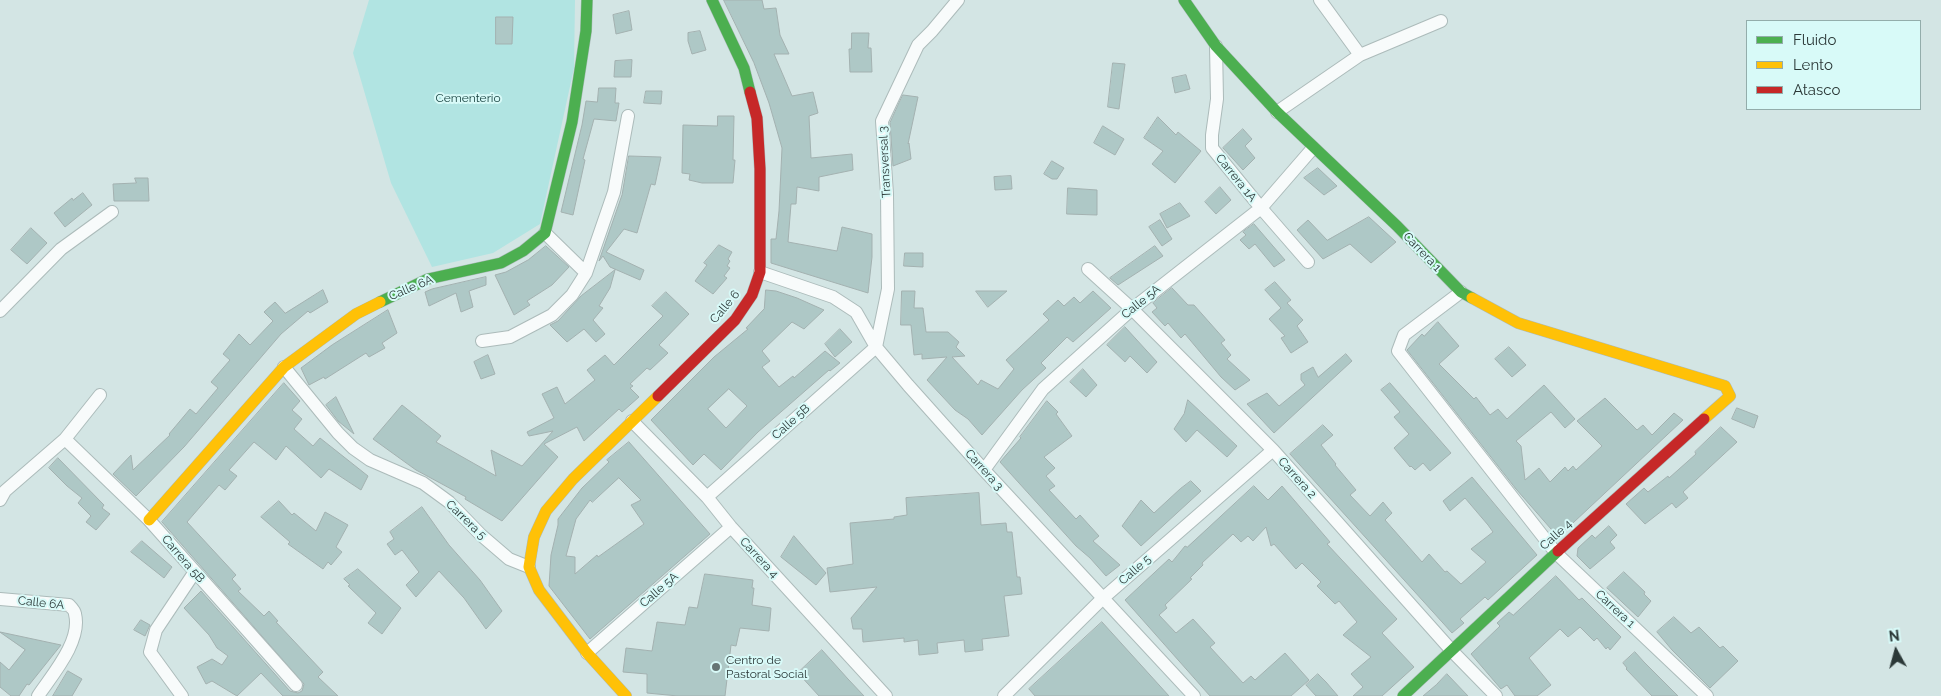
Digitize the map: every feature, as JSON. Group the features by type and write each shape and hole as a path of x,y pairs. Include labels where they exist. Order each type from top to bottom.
{"street":[{"path":"586,273 545,233 572,122 586,30 587,0"},
{"name":"Calle 6","path":"529,567 534,537 546,511 574,479 735,320 752,294 760,272 760,169 757,118 744,68 712,0"},
{"name":"Transversal 3","path":"876,347 888,289 887,194 882,122 918,45 958,0"},
{"name":"Carrera 1","path":"1184,0 1216,46 1277,112 1397,226 1461,292 1518,323 1725,386 1730,396"},
{"path":"1320,0 1360,54"},
{"path":"1277,112 1360,54 1441,21"},
{"name":"Carrera 1A","path":"1216,46 1217,99 1212,148 1308,262"},
{"path":"482,341 510,337 552,315 572,295 586,273 614,192 628,116"},
{"name":"Calle 5A","path":"984,470 1043,389 1132,309 1261,208 1313,148"},
{"path":"0,311 61,249 112,212"},
{"name":"Calle 6A","path":"148,520 284,367 356,314 428,279 501,263 523,250 545,233"},
{"name":"Carrera 2","path":"1088,269 1132,309 1273,450 1452,651 1496,696"},
{"name":"Carrera 3","path":"760,272 833,298 856,312 876,347 984,470 1194,696"},
{"name":"Carrera 1","path":"1461,292 1404,335 1398,351 1556,553 1707,696"},
{"name":"Calle 5B","path":"707,497 876,347"},
{"name":"Carrera 5","path":"284,367 352,448 377,463 424,483 449,502 481,535 509,559 529,567"},
{"path":"0,500 5,491 65,439 100,395"},
{"name":"Calle 4","path":"1403,696 1556,553 1730,396"},
{"name":"Carrera 4","path":"632,421 707,497 731,527 886,696"},
{"name":"Carrera 5B","path":"65,439 148,520 296,685"},
{"name":"Calle 5","path":"1004,696 1102,598 1273,450"},
{"name":"Calle 5A","path":"587,653 731,527"},
{"path":"529,567 539,590 587,653 626,696"},
{"path":"182,696 150,652 156,630 194,573"},
{"name":"Calle 6A","path":"0,599 69,604 75,613 75,631 68,651 38,696"}],"green space":[{"name":"Cementerio","path":"369,0 575,0 574,68 540,224 493,253 432,267 391,183 353,53"}],"building":[{"path":"724,0 762,0 764,9 776,8 780,35 789,54 774,54 792,96 813,92 818,113 809,116 811,158 852,154 853,170 819,177 819,191 797,187 796,204 791,204 788,242 837,251 842,227 872,234 872,257 868,293 771,263 771,239 776,239 779,211 782,148 769,103 754,63"},
{"path":"629,11 632,30 616,34 613,15"},
{"path":"496,17 513,17 512,44 496,44"},
{"path":"700,31 706,50 692,54 688,33"},
{"path":"852,33 869,33 868,48 871,48 872,72 850,72 849,49 851,49"},
{"path":"632,60 631,77 614,77 615,61"},
{"path":"1113,63 1125,64 1119,109 1108,107"},
{"path":"1186,75 1190,89 1175,93 1172,78"},
{"path":"599,88 616,88 615,103 619,103 616,121 594,119 583,159 585,160 573,215 561,212 586,101 597,102"},
{"path":"646,91 662,91 661,104 644,103"},
{"path":"903,95 918,97 908,144 911,159 893,166 890,123"},
{"path":"718,116 734,116 733,160 735,160 733,183 702,183 689,180 690,174 682,173 683,125 717,126"},
{"path":"1158,117 1176,135 1178,132 1201,151 1175,183 1152,164 1163,151 1144,138"},
{"path":"1103,126 1124,139 1115,155 1094,143"},
{"path":"1243,129 1252,139 1245,146 1255,158 1243,170 1223,148"},
{"path":"629,156 661,157 655,185 651,184 637,233 624,229 606,252 644,270 640,280 610,267 603,256 599,261 622,195"},
{"path":"1052,161 1064,168 1057,179 1052,179 1044,174"},
{"path":"1318,168 1337,186 1324,195 1304,178"},
{"path":"1011,176 1012,189 995,190 994,177"},
{"path":"135,178 148,178 149,201 114,201 113,184 136,183"},
{"path":"1220,187 1231,200 1216,214 1205,202"},
{"path":"1068,188 1097,190 1097,215 1067,214"},
{"path":"83,193 92,205 65,227 54,213 72,198 73,200"},
{"path":"1180,203 1190,216 1167,228 1160,214"},
{"path":"1369,217 1396,242 1371,263 1350,244 1323,259 1297,230 1308,220 1327,240"},
{"path":"1160,220 1172,239 1162,246 1149,227"},
{"path":"1254,224 1285,260 1274,267 1255,244 1249,249 1240,240 1246,235 1243,232"},
{"path":"31,228 47,243 27,264 11,250"},
{"path":"719,245 732,252 727,266 730,268 724,276 727,278 713,294 695,281 707,265 704,263"},
{"path":"546,246 569,267 552,285 527,301 530,305 514,315 495,275 506,272 528,260"},
{"path":"1155,246 1163,256 1118,285 1110,278"},
{"path":"905,253 923,253 923,267 904,266"},
{"path":"615,270 610,288 599,306 603,308 593,320 605,334 596,342 584,329 567,342 550,325 558,321 581,296"},
{"path":"486,277 486,285 469,291 473,307 461,312 456,293 429,306 425,292"},
{"path":"1275,282 1291,300 1287,303 1303,320 1297,326 1308,342 1291,353 1281,338 1285,336 1269,319 1281,308 1265,290"},
{"path":"1172,288 1188,305 1194,305 1225,340 1221,343 1231,355 1227,359 1250,380 1235,390 1221,377 1185,334 1181,338 1168,323 1165,326 1152,312 1157,308 1153,303"},
{"path":"323,290 328,302 310,313 308,311 281,334 184,447 136,496 113,474 131,455 133,470 170,435 190,409 196,414 218,388 211,382 230,360 223,354 239,334 250,345 273,321 264,312 275,302 285,313"},
{"path":"766,290 776,291 797,298 824,310 804,329 792,322 762,351 770,361 762,367 779,387 793,376 794,378 825,351 840,363 829,370 758,432 721,470 704,454 693,465 651,420 714,357 748,329 746,328 764,309","holes":["729,389 747,406 726,428 708,409"]},
{"path":"902,291 915,291 914,308 923,308 926,332 948,332 959,342 956,347 965,356 952,357 978,385 981,380 998,389 1014,369 1006,360 1049,320 1043,314 1058,300 1064,306 1074,297 1080,303 1093,291 1111,308 1073,342 1067,337 1041,363 1046,368 1022,390 982,435 927,380 947,357 922,359 922,354 914,355 911,325 901,325"},
{"path":"976,291 1007,291 988,307"},
{"path":"666,292 689,314 659,345 668,353 650,370 647,368 630,384 633,386 630,388 639,397 622,412 619,409 584,441 577,427 544,444 558,457 502,521 465,499 466,497 416,470 373,439 402,405 441,436 436,442 496,476 491,450 522,466 553,431 529,436 527,432 554,418 542,394 557,387 565,404 595,380 587,370 605,355 614,365 663,316 652,306"},
{"path":"388,310 397,333 382,343 385,348 369,357 366,353 325,379 324,377 309,385 301,368 332,345"},
{"path":"1438,322 1459,346 1439,364 1474,399 1476,397 1490,415 1498,409 1507,419 1544,385 1575,419 1565,428 1551,412 1516,441 1521,446 1525,480 1539,468 1550,482 1565,467 1568,471 1573,466 1576,470 1602,446 1577,421 1605,398 1637,430 1643,425 1652,435 1674,413 1683,420 1558,537 1516,489 1407,350 1422,334 1424,336"},
{"path":"1125,327 1157,362 1147,373 1130,356 1125,362 1107,345"},
{"path":"840,329 852,342 835,357 825,344"},
{"path":"1509,347 1526,365 1512,377 1495,359"},
{"path":"1346,354 1352,361 1274,433 1247,404 1267,393 1279,406 1305,385 1301,380 1301,374 1313,367 1318,377"},
{"path":"488,355 495,374 481,379 474,362"},
{"path":"1083,369 1097,385 1086,397 1070,382"},
{"path":"284,383 300,401 292,410 302,419 294,429 313,446 320,438 368,476 361,490 329,469 321,478 286,446 276,460 254,442 229,470 237,476 225,490 219,485 187,522 236,575 232,579 241,589 238,591 264,616 269,611 278,621 276,622 323,672 318,677 338,696 283,696 261,673 237,696 212,681 206,684 197,667 212,659 222,665 228,656 217,648 209,635 184,608 201,591 290,691 298,693 302,691 304,684 162,522"},
{"path":"1390,383 1451,453 1430,471 1423,463 1415,470 1410,467 1394,448 1409,434 1394,417 1400,412 1381,390"},
{"path":"336,397 354,434 338,421 326,405"},
{"path":"1188,400 1237,446 1227,457 1197,430 1186,442 1174,429 1184,414"},
{"path":"1047,401 1058,412 1056,414 1072,436 1044,457 1055,468 1046,476 1055,486 1049,490 1076,519 1080,515 1099,536 1093,541 1120,565 1106,576 1076,546 1000,462 1021,438"},
{"path":"1737,408 1758,416 1754,428 1732,419"},
{"path":"1323,425 1333,435 1321,445 1356,490 1350,495 1370,516 1383,502 1392,513 1385,520 1422,562 1429,554 1445,572 1447,571 1461,584 1486,562 1471,549 1493,532 1465,498 1450,511 1443,501 1472,477 1537,555 1488,600 1485,597 1460,619 1464,623 1452,633 1290,454"},
{"path":"1721,427 1737,442 1683,492 1688,498 1676,508 1672,503 1645,524 1626,504 1644,488 1648,492 1668,476 1669,478 1696,454 1695,452"},
{"path":"629,442 710,534 590,639 549,586 551,555 558,519 582,488 609,462 607,460","holes":["619,478 641,500 631,505 644,524 598,557 597,555 575,574 575,557 566,556 576,519 590,500 592,502"]},
{"path":"58,458 104,505 102,508 110,514 96,530 86,522 91,516 78,503 82,498 49,468"},
{"path":"1191,481 1201,491 1141,546 1122,526 1141,500 1154,513"},
{"path":"1254,486 1268,500 1282,486 1330,542 1327,544 1397,619 1382,633 1414,667 1382,696 1353,696 1363,687 1351,674 1371,657 1343,635 1357,622 1339,601 1335,604 1317,586 1321,582 1302,563 1296,569 1274,544 1271,546 1266,527 1253,541 1248,536 1241,542 1233,534 1202,563 1203,565 1190,578 1192,579 1165,605 1167,608 1159,615 1176,633 1193,619 1215,643 1210,647 1243,683 1251,676 1255,680 1285,653 1309,680 1291,696 1210,696 1125,600 1169,559 1172,562 1185,546 1187,547"},
{"path":"979,493 981,525 1006,523 1007,532 1012,532 1017,577 1020,577 1022,594 1004,596 1009,636 982,639 983,650 965,652 964,640 937,643 938,653 919,655 918,640 904,642 904,638 863,642 862,629 853,629 851,618 877,587 830,592 827,568 853,564 850,523 894,519 894,517 907,515 906,498"},
{"path":"279,501 292,515 294,513 316,531 325,512 348,525 336,547 342,552 331,565 328,562 323,569 288,544 290,542 261,517"},
{"path":"422,507 449,545 480,580 502,611 486,629 464,598 439,571 416,597 406,585 419,572 402,550 395,555 387,544 394,539 390,532"},
{"path":"1609,526 1617,535 1610,542 1615,548 1590,569 1577,556 1578,548 1592,535 1595,538"},
{"path":"794,536 826,573 816,585 781,557"},
{"path":"142,541 172,567 164,578 131,552"},
{"path":"358,569 401,608 382,634 368,623 376,613 348,586 350,585 344,579"},
{"path":"1624,572 1645,592 1644,594 1651,601 1638,617 1607,588"},
{"path":"705,574 753,580 752,605 771,608 769,631 740,628 736,646 731,645 725,696 678,696 647,693 647,674 623,672 626,648 652,651 657,622 685,625 689,607 697,608"},
{"path":"1556,576 1579,600 1582,598 1621,637 1610,650 1608,647 1606,649 1597,638 1594,641 1580,627 1568,637 1560,629 1529,658 1551,685 1537,696 1515,696 1507,685 1501,689 1471,654 1500,626 1497,623 1509,612 1513,615"},
{"path":"1674,617 1691,633 1699,627 1720,648 1723,646 1738,661 1710,688 1657,632"},
{"path":"141,620 150,625 145,636 134,630"},
{"path":"1102,622 1169,696 1035,696 1029,689"},
{"path":"0,632 61,645 19,696 11,696 0,687 0,662 9,670 25,650"},
{"path":"822,650 864,696 819,696 798,673"},
{"path":"1635,652 1678,696 1652,696 1626,669 1623,663"},
{"path":"68,671 82,679 72,696 53,696"},
{"path":"1318,674 1338,696 1316,696 1306,685"},
{"path":"1447,674 1468,696 1423,696 1436,685"}],"traffic: fast":[{"path":"380,302 428,279 501,263 523,251 545,233 572,122 586,31 587,0"},
{"path":"712,0 744,68 750,92"},
{"path":"1184,0 1216,46 1277,112 1397,226 1461,292 1472,298"},
{"path":"1403,696 1558,551"}],"traffic: slow":[{"path":"1472,298 1518,323 1725,386 1730,396 1704,419"},
{"path":"149,520 284,367 356,314 380,302"},
{"path":"626,696 587,653 539,590 529,567 534,537 546,511 573,479 658,396"}],"traffic: jam":[{"path":"658,396 735,320 752,295 760,272 760,169 757,118 750,92"},
{"path":"1558,551 1704,419"}],"place":[{"name":"Centro de Pastoral Social","path":"716,667"}]}
